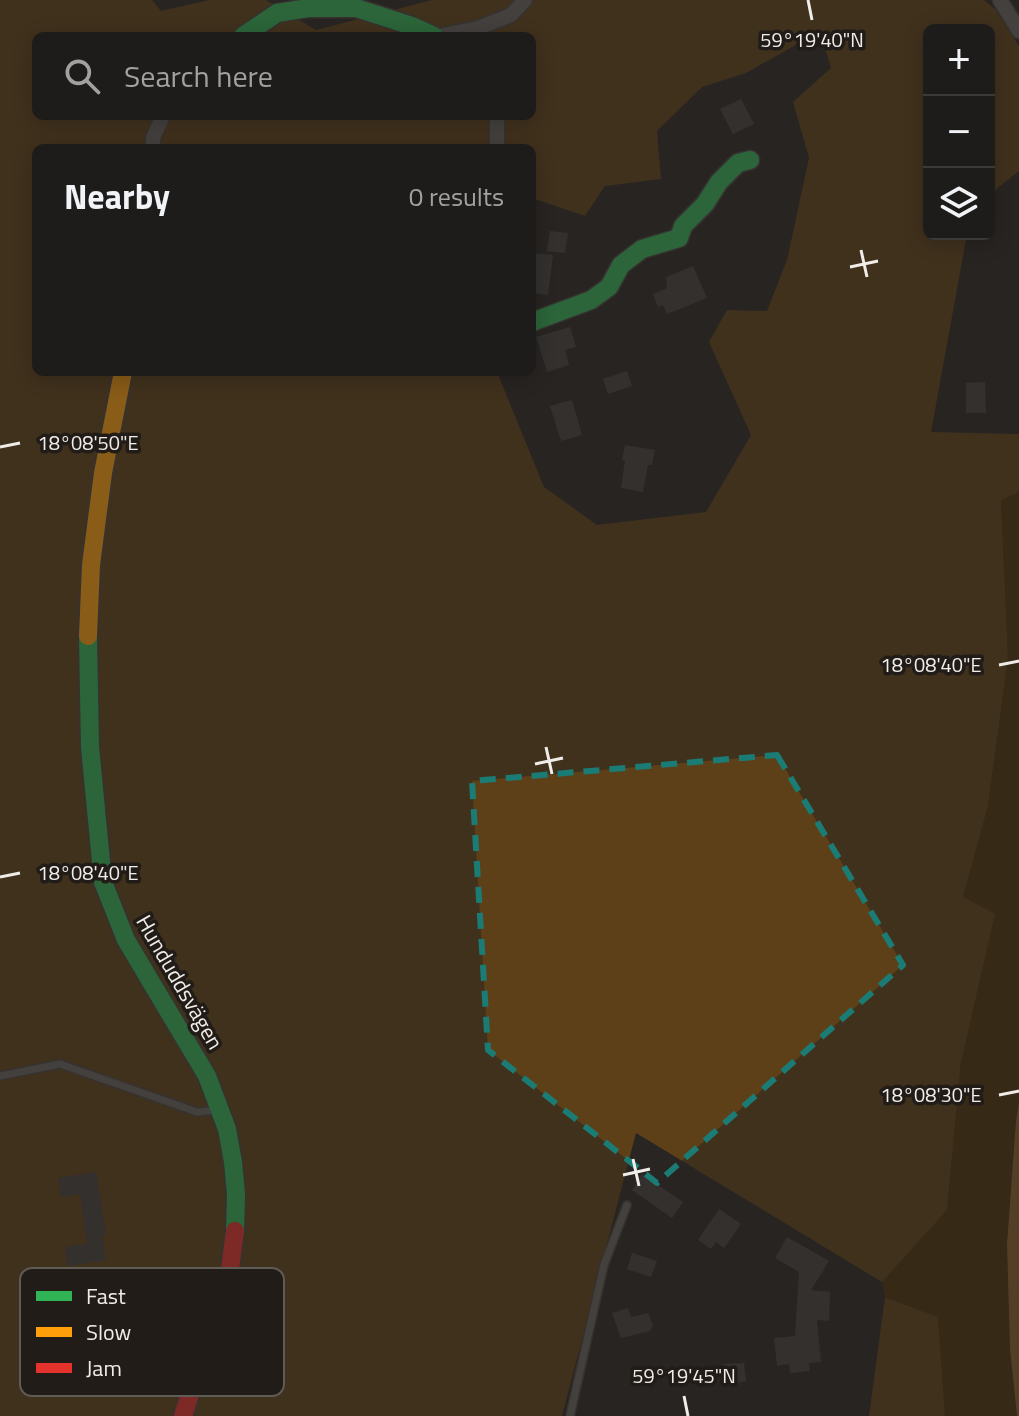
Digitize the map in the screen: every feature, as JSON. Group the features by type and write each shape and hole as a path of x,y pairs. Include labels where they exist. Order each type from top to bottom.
{"street":[{"path":"457,32 478,28 511,15 525,0"},
{"path":"1000,0 1019,31"},
{"path":"248,32 278,6 356,8 426,32"},
{"path":"153,144 161,120"},
{"path":"497,120 497,144"},
{"path":"536,321 591,300 609,287 621,265 642,249 679,238 683,226 705,204 719,182 738,163 750,160"},
{"name":"Hunduddsvägen","path":"122,376 103,473 91,565 88,643 90,747 103,882 126,940 207,1076 221,1110 233,1162 236,1194 230,1268"},
{"name":"Hunduddsvägen","path":"183,1416 189,1396"}],"lane":[{"path":"0,1076 60,1064 197,1112 221,1110"},
{"path":"570,1416 604,1265 627,1205"}],"highlighted area":[{"path":"777,755 903,965 657,1183 488,1050 472,781"}],"shaded area":[{"path":"0,0 152,0 161,11 209,0 266,0 316,30 432,0 984,0 995,9 1019,46 1019,171 995,190 995,24 923,24 923,240 966,240 931,432 1019,434 1019,492 1001,500 1008,658 988,806 963,897 995,914 961,1062 947,1210 882,1282 636,1133 562,1416 0,1416"},
{"path":"1019,492 1019,1101 1007,1244 1010,1349 1017,1416 945,1416 938,1317 885,1297 882,1282 947,1209 961,1062 963,897 988,806 1008,658 1001,500"},
{"path":"1019,1101 1017,1416 1010,1349 1007,1244"},
{"path":"885,1297 938,1317 945,1416 869,1416"}],"building":[{"path":"741,99 754,124 733,134 720,109"},
{"path":"550,231 568,233 565,253 547,251"},
{"path":"536,253 553,255 548,295 536,294"},
{"path":"693,266 707,298 667,314 663,305 658,307 653,294 667,288 666,277"},
{"path":"570,327 576,347 565,350 569,365 547,372 536,337"},
{"path":"627,371 632,386 608,394 603,379"},
{"path":"985,382 986,413 966,413 966,383"},
{"path":"572,400 582,435 561,441 550,406"},
{"path":"625,445 655,450 652,465 648,465 643,492 621,488"},
{"path":"96,1172 106,1234 102,1235 106,1260 68,1266 65,1247 87,1244 80,1194 61,1197 58,1178"},
{"path":"642,1174 683,1202 672,1218 632,1190"},
{"path":"719,1209 741,1224 724,1248 716,1242 711,1249 698,1240"},
{"path":"787,1237 829,1261 811,1290 830,1292 829,1321 817,1320 821,1362 809,1363 810,1371 790,1373 789,1364 777,1366 774,1338 795,1336 799,1272 775,1258"},
{"path":"632,1253 657,1261 651,1277 627,1269"},
{"path":"628,1308 631,1317 648,1313 653,1325 650,1331 621,1338 612,1313"},
{"path":"744,1363 746,1381 726,1386 723,1364"}],"traffic: fast":[{"path":"249,32 277,13 308,8 356,8 425,32"},
{"path":"536,321 591,300 609,287 621,265 642,249 679,238 683,226 705,204 719,182 738,163 750,160"},
{"path":"88,636 90,747 103,882 126,940 207,1076 227,1129 233,1162 235,1231"}],"traffic: slow":[{"path":"88,636 91,565 103,473 122,376"}],"traffic: jam":[{"path":"230,1268 235,1231"},
{"path":"183,1416 189,1396"}]}
